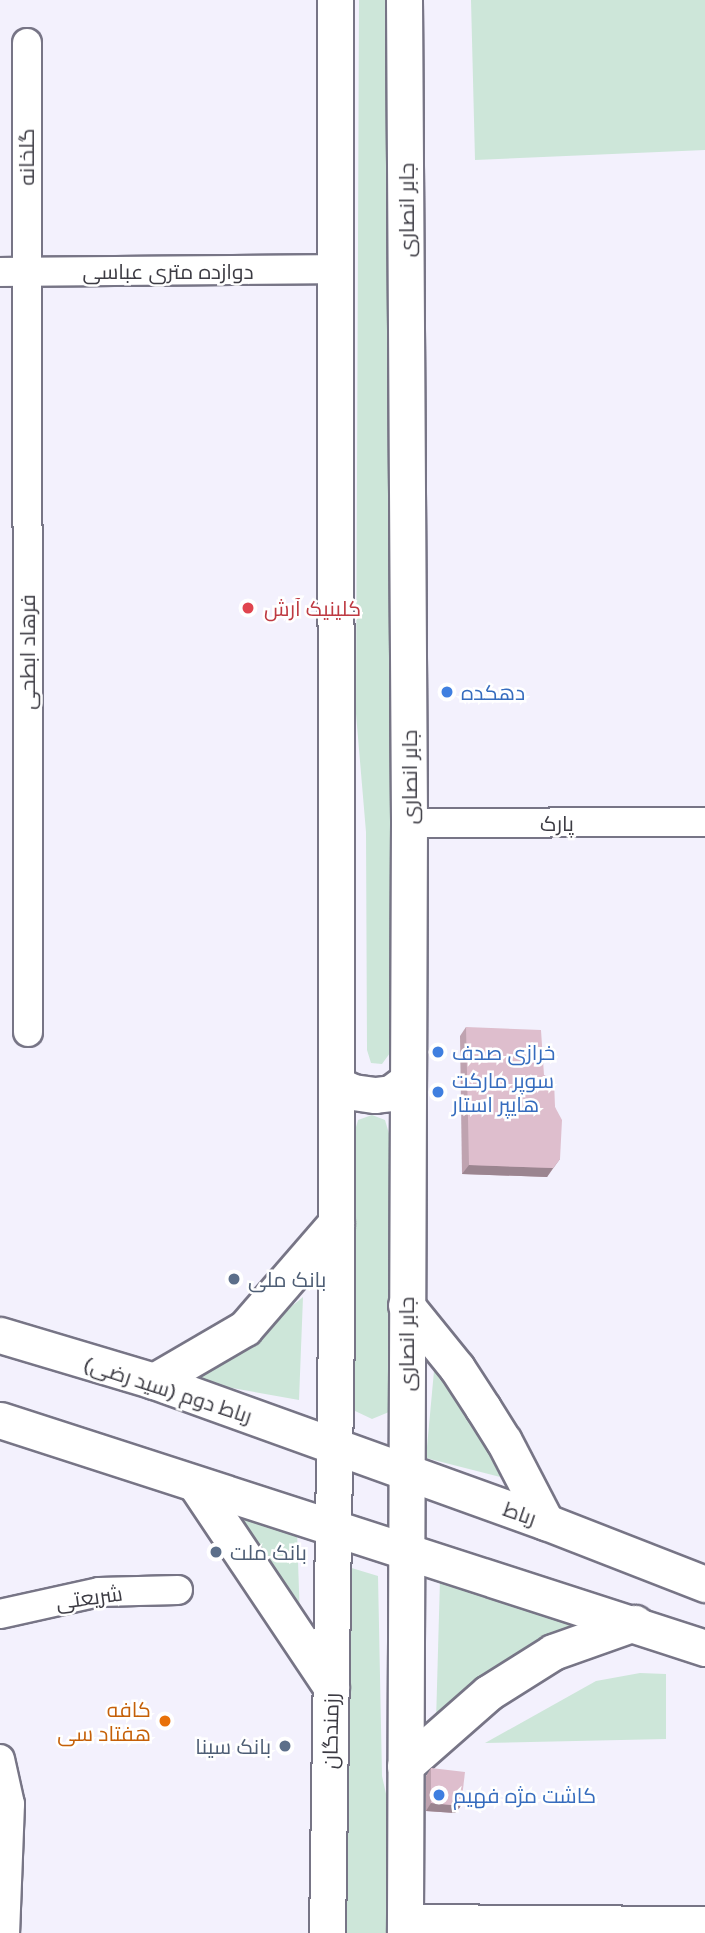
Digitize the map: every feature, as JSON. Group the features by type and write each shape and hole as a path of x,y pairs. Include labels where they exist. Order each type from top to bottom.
{"main road":[{"path":"333,1530 336,1223 335,0"},
{"name":"جابر انصاری","path":"404,0 409,823 405,1554"},
{"path":"336,1084 353,1092 375,1095 391,1093 407,1081"},
{"path":"154,1381 245,1328 336,1223"},
{"path":"406,1305 457,1368 483,1408 504,1441 545,1522"},
{"name":"رباط دوم (سید رضی)","path":"0,1335 154,1381 334,1446"},
{"path":"0,1420 405,1554 635,1623 705,1648"},
{"name":"رباط","path":"334,1446 545,1522 705,1584"},
{"path":"196,1485 331,1687"},
{"name":"رزمندگان","path":"327,1933 333,1530"},
{"path":"405,1554 405,1926"},
{"path":"405,1766 488,1693 553,1652 635,1623"}],"street":[{"name":"گلخانه","path":"13,272 27,43"},
{"name":"دوازده متری عباسی","path":"13,272 335,269"},
{"name":"فرهاد ابطحی","path":"13,272 28,1032"},
{"name":"پارک","path":"409,823 705,822"},
{"name":"شریعتی","path":"0,1614 99,1592 178,1590"},
{"path":"0,1759 5,1804 5,1933"},
{"path":"405,1926 705,1921"}],"green space":[{"path":"359,0 393,0 392,1004 390,1053 382,1064 371,1063 367,1050 366,832 356,714"},
{"path":"471,0 705,0 705,150 475,160"},
{"path":"372,1115 385,1120 390,1137 389,1412 372,1419 353,1410 353,1138 358,1120"},
{"path":"303,1297 299,1400 182,1379 253,1338"},
{"path":"435,1360 512,1480 426,1458"},
{"path":"223,1508 297,1531 300,1621"},
{"path":"345,1566 378,1576 382,1776 391,1816 395,1933 343,1933"},
{"path":"440,1579 586,1624 436,1722"},
{"path":"640,1673 666,1674 666,1739 485,1743 596,1681"}],"building":[{"path":"466,1027 541,1030 544,1075 554,1080 555,1107 562,1120 560,1159 553,1168 469,1165"},
{"path":"431,1768 465,1772 461,1806 431,1803"}],"place":[{"name":"کلینیک آرش","path":"248,608"},
{"name":"دهکده","path":"447,692"},
{"name":"خرازی صدف","path":"438,1052"},
{"name":"سوپر مارکت هایپر استار","path":"438,1092"},
{"name":"بانک ملی","path":"234,1279"},
{"name":"بانک ملت","path":"216,1552"},
{"name":"کافه هفتاد سی","path":"165,1721"},
{"name":"بانک سینا","path":"285,1746"},
{"name":"کاشت مژه فهیم","path":"439,1795"}]}
